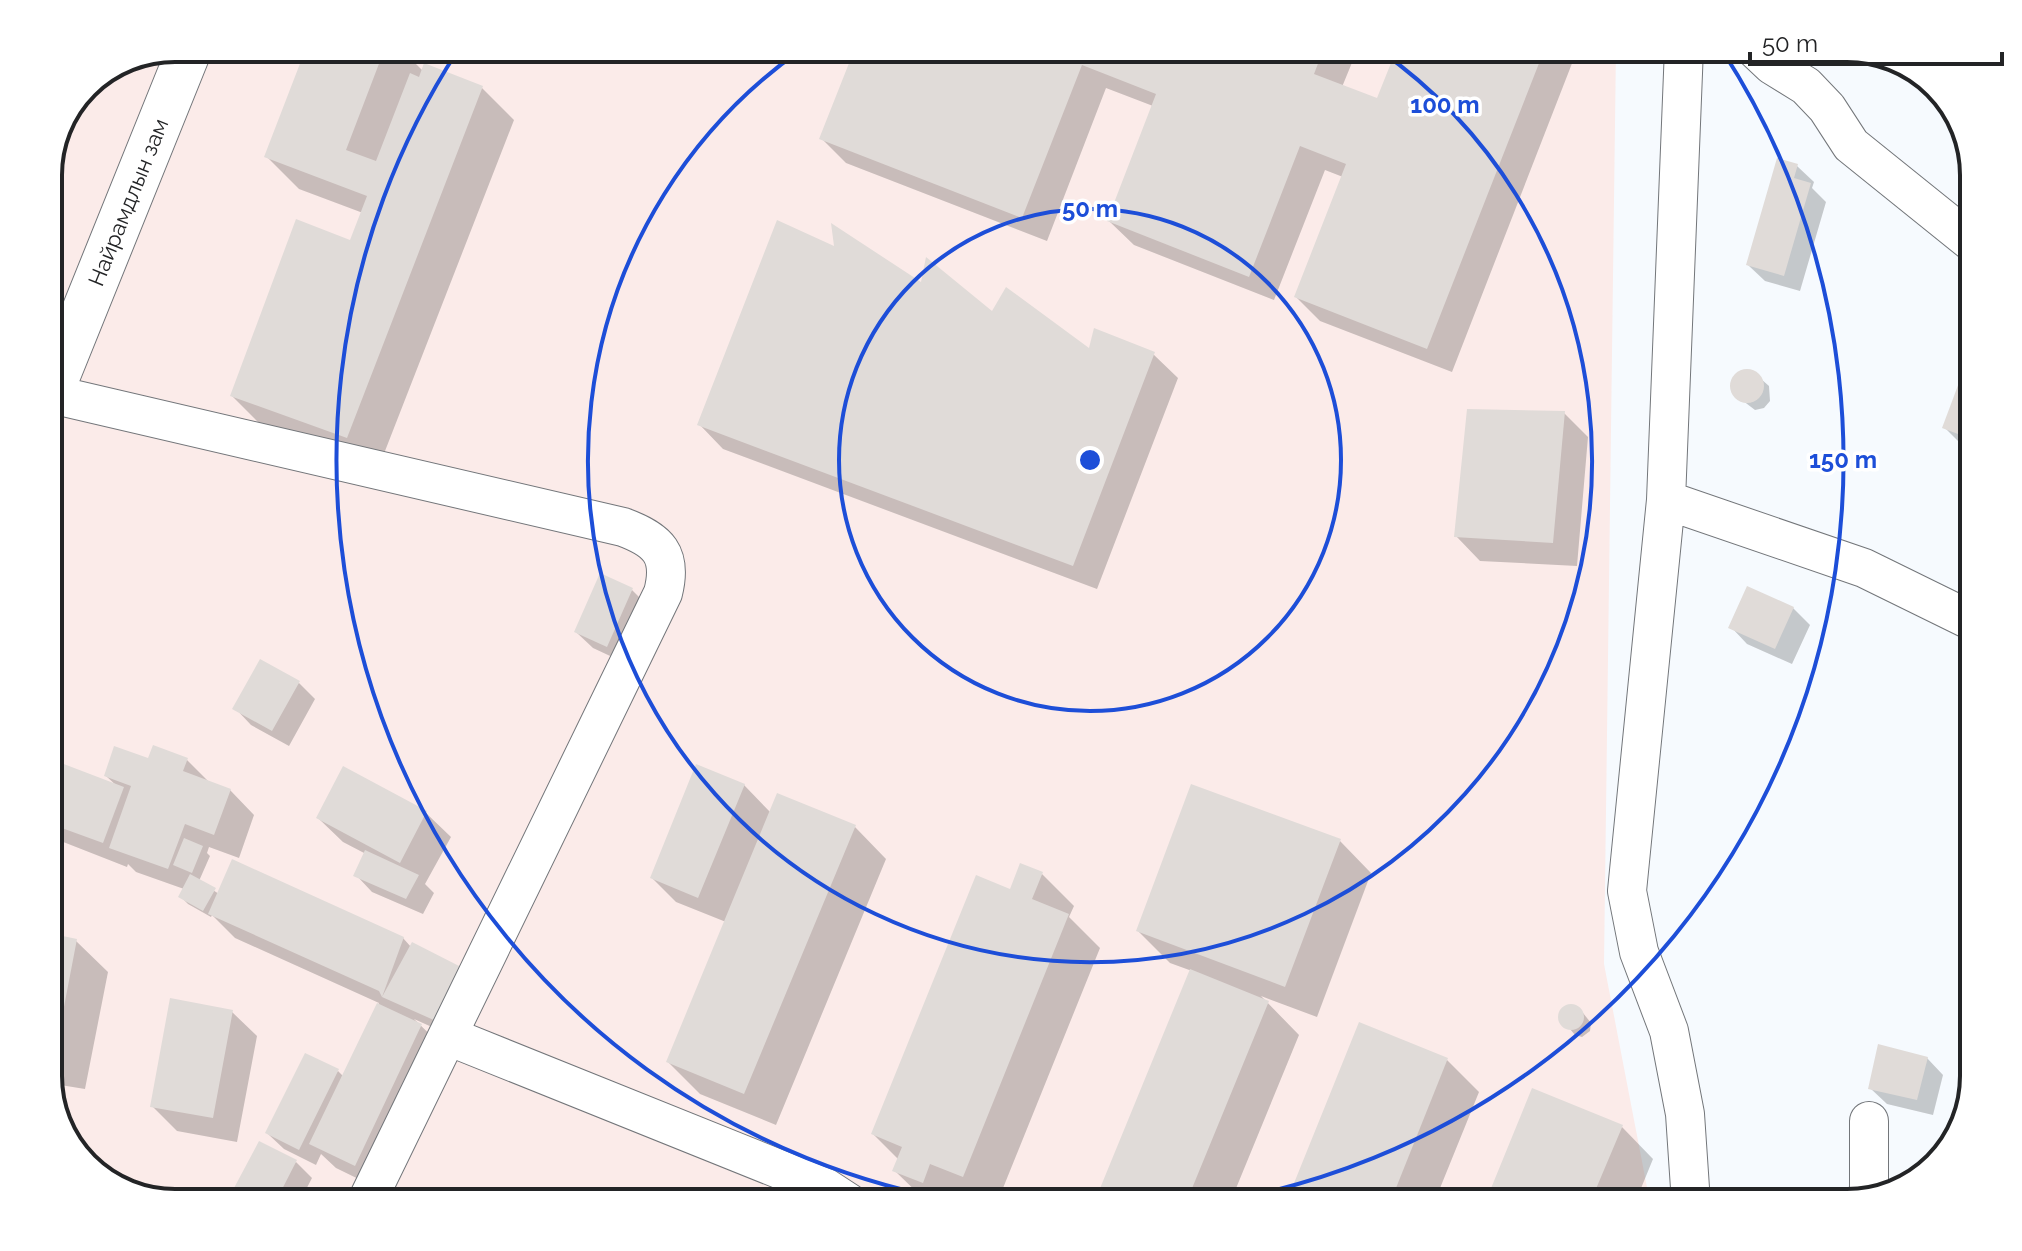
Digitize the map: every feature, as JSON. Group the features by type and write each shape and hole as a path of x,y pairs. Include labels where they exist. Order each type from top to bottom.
{"main road":[{"name":"Найрамдлын зам","path":"62,367 184,62"}],"street":[{"path":"1683,62 1666,500 1627,891 1639,952 1669,1031 1685,1114 1690,1189"},
{"path":"1769,62 1806,86 1827,108 1851,145 1960,233"},
{"path":"62,400 623,527 644,535 658,546 666,562 668,574 663,593 373,1189"},
{"path":"1666,500 1864,568 1960,615"},
{"path":"448,1036 828,1189"},
{"path":"1869,1121 1869,1186"}],"shaded area":[{"path":"175,62 1616,62 1604,964 1647,1189 175,1189 146,1185 118,1174 100,1161 81,1139 68,1113 62,1084 62,167 71,132 81,112 112,81 153,64"}],"building":[{"path":"301,62 380,62 346,150 376,161 410,73 419,77 424,63 483,86 347,438 230,396 296,219 350,240 367,196 264,157"},
{"path":"849,62 1319,62 1314,74 1377,98 1391,62 1540,62 1427,349 1294,297 1346,164 1300,146 1249,277 1107,221 1156,94 1082,65 1022,218 819,139"},
{"path":"1777,158 1798,164 1794,178 1811,183 1784,276 1746,265"},
{"path":"777,220 834,246 831,223 921,282 926,257 992,311 1006,287 1089,348 1094,328 1155,352 1073,566 697,425"},
{"path":"1747,369 1759,374 1764,386 1759,398 1747,403 1735,398 1730,386 1735,374"},
{"path":"1960,380 1960,435 1942,428"},
{"path":"1467,409 1565,411 1553,543 1454,537"},
{"path":"600,573 633,588 607,647 574,632"},
{"path":"1747,586 1794,607 1775,649 1728,628"},
{"path":"260,659 300,681 272,731 232,709"},
{"path":"153,745 188,758 183,771 231,789 214,835 185,824 168,869 109,848 131,786 104,776 114,746 148,758"},
{"path":"62,763 124,787 103,843 62,828"},
{"path":"696,764 745,784 698,898 650,878"},
{"path":"343,766 427,811 400,863 316,818"},
{"path":"1191,784 1341,839 1285,987 1136,931"},
{"path":"777,793 856,825 744,1094 666,1062"},
{"path":"184,838 203,846 192,873 173,865"},
{"path":"365,850 419,875 406,899 353,876"},
{"path":"232,859 404,937 382,997 379,991 208,914"},
{"path":"1020,863 1043,872 1032,899 1069,914 963,1177 930,1164 923,1183 892,1171 902,1147 871,1134 976,875 1010,889"},
{"path":"190,874 216,888 203,911 178,897"},
{"path":"62,936 77,939 62,1017"},
{"path":"412,942 463,968 436,1021 382,997"},
{"path":"1190,969 1269,1001 1192,1189 1100,1189"},
{"path":"170,998 233,1010 213,1118 150,1107"},
{"path":"377,1003 422,1024 355,1166 309,1144"},
{"path":"1571,1004 1580,1008 1584,1017 1580,1026 1571,1030 1562,1026 1558,1017 1562,1008"},
{"path":"1359,1022 1448,1058 1396,1189 1292,1189"},
{"path":"1878,1044 1928,1057 1917,1100 1868,1089"},
{"path":"305,1053 339,1069 299,1150 265,1133"},
{"path":"1532,1088 1623,1125 1596,1189 1491,1189"},
{"path":"259,1141 297,1160 282,1189 233,1189"}]}
